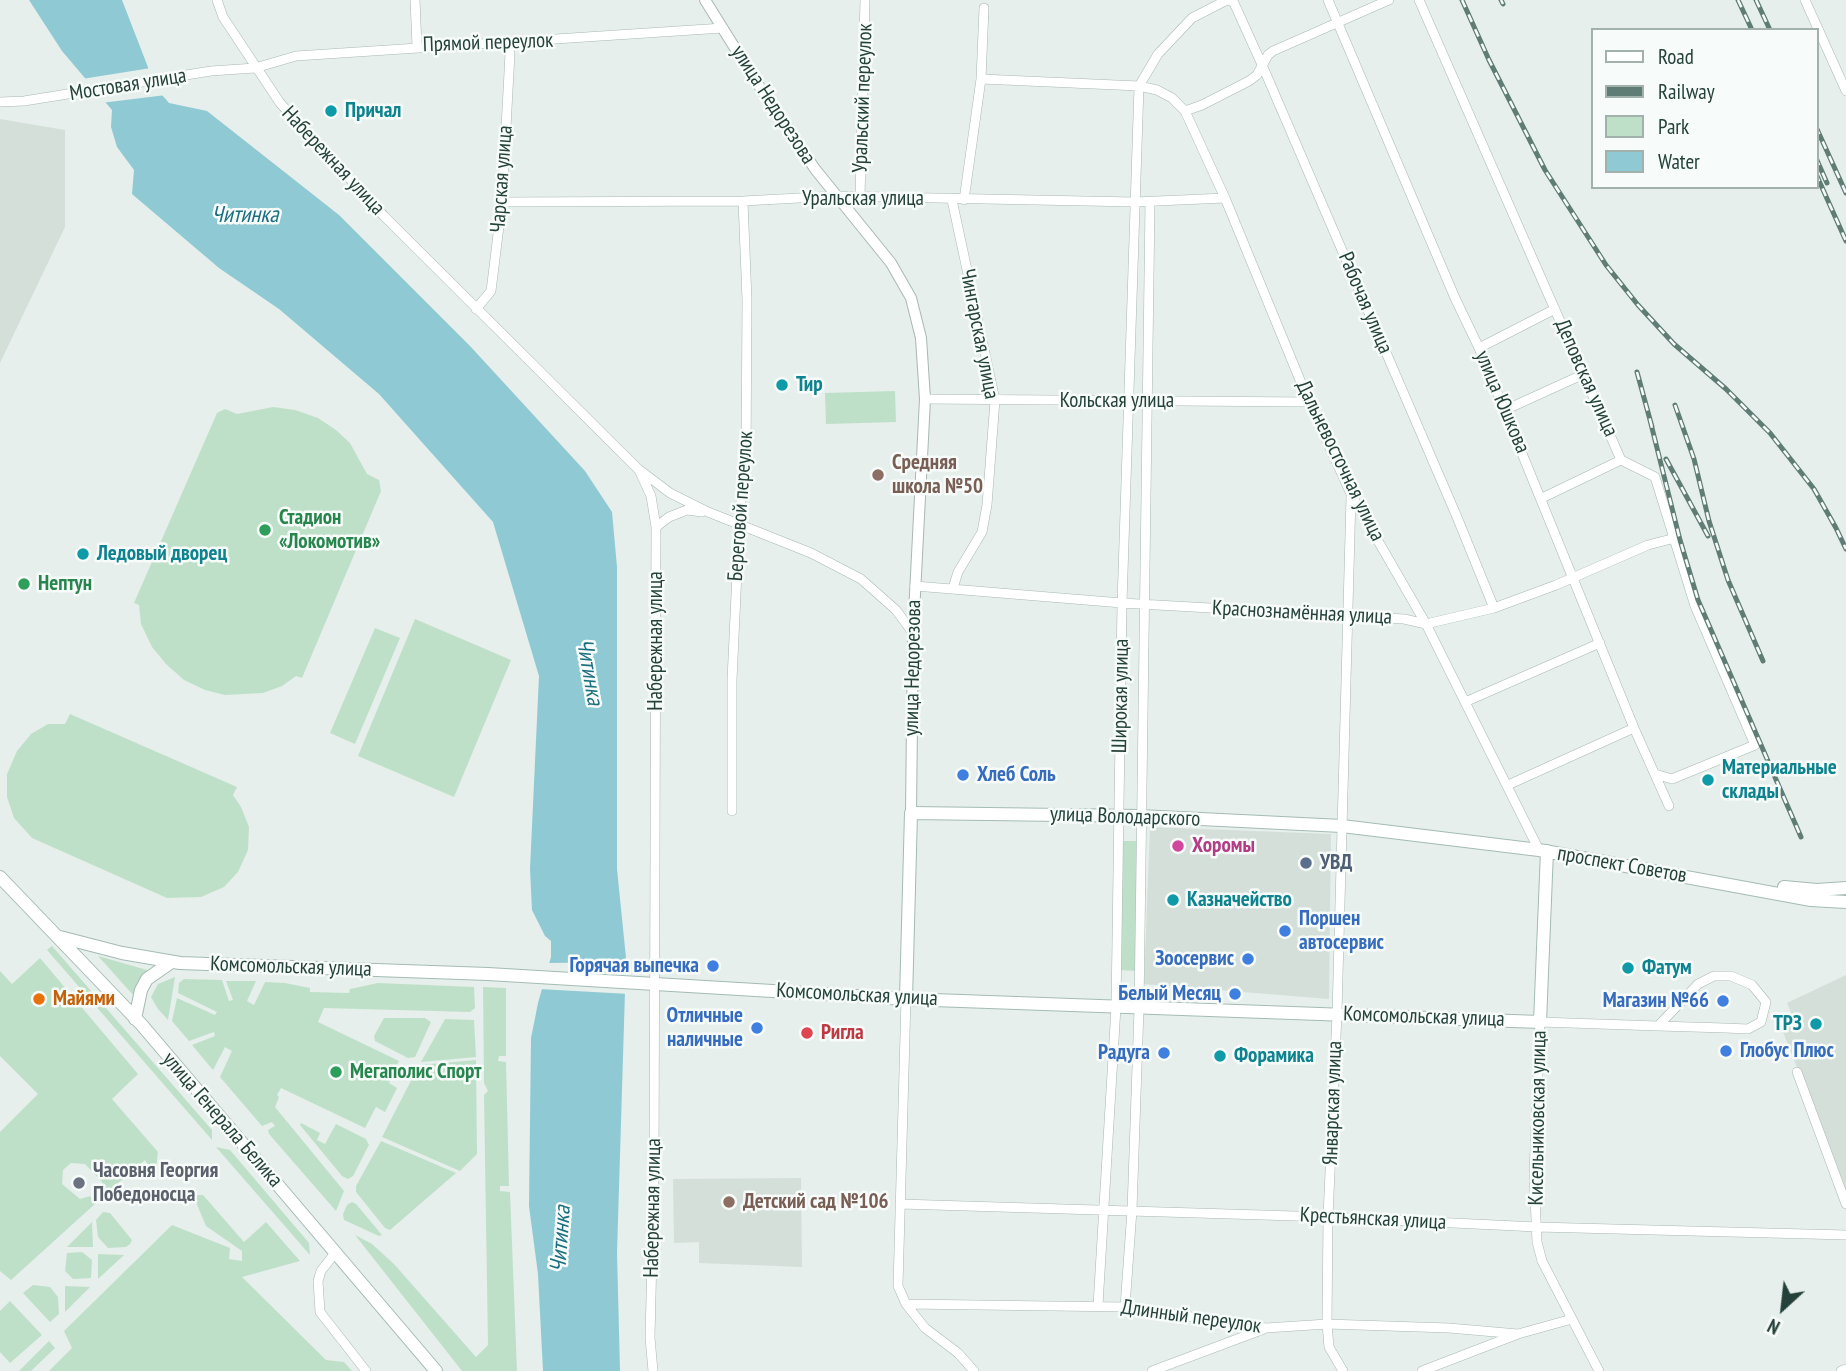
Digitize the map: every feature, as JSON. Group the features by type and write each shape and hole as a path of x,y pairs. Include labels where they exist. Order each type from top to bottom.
{"main road":[{"name":"улица Володарского","path":"911,813 1140,816 1342,826 1543,850"},
{"name":"улица Недорезова","path":"906,999 911,813"},
{"name":"проспект Советов","path":"1543,850 1811,900 1846,902"},
{"name":"Кисельниковская улица","path":"1540,1022 1543,850"},
{"name":"улица Генерала Белика","path":"0,877 60,937 135,1019 436,1371"},
{"name":"проспект Советов","path":"1697,878 1817,891 1846,888"},
{"name":"Комсомольская улица","path":"60,937 170,963 488,974 906,999 1540,1022"},
{"path":"135,1019 141,990 147,979 170,963"}],"street":[{"name":"Набережная улица","path":"217,0 223,17 280,103 330,159 476,309 639,470 651,496 656,527 656,984 650,1338 653,1371"},
{"path":"415,0 416,46"},
{"name":"улица Недорезова","path":"705,0 803,153 891,263 911,298 921,338 925,399 913,634 911,813"},
{"name":"Уральский переулок","path":"860,197 865,0"},
{"path":"1139,86 1158,54 1192,18 1229,0"},
{"name":"Рабочая улица","path":"1229,0 1263,67 1494,608"},
{"name":"улица Юшкова","path":"1328,0 1455,298 1479,348 1634,728 1669,806"},
{"path":"1185,111 1240,87 1257,75 1273,51 1389,0"},
{"name":"Деповская улица","path":"1419,0 1622,460 1655,477 1695,606 1755,745 1672,779 1655,774"},
{"path":"1805,0 1818,28"},
{"path":"964,200 981,79 984,8"},
{"name":"Прямой переулок","path":"255,68 296,56 416,46 504,44 723,28"},
{"path":"1818,29 1846,91"},
{"name":"Чарская улица","path":"476,309 491,291 502,202 510,53 504,44"},
{"name":"Мостовая улица","path":"0,102 24,101 211,71 255,68"},
{"name":"Дальневосточная улица","path":"981,79 1139,86 1157,90 1172,98 1185,111 1225,198 1309,402 1351,494 1426,624 1543,850"},
{"name":"Широкая улица","path":"1098,1306 1116,1007 1122,603 1139,86"},
{"name":"Уральская улица","path":"502,202 743,201 836,196 1135,202 1225,198"},
{"name":"Чингарская улица","path":"952,200 995,400 987,505 982,533 958,572 953,588"},
{"name":"Береговой переулок","path":"732,811 732,691 741,486 746,460 747,300 743,201"},
{"name":"Широкая улица","path":"1125,1307 1132,1210 1139,1009 1150,202"},
{"path":"1479,348 1555,309"},
{"path":"1505,410 1584,374"},
{"name":"Кольская улица","path":"925,399 1309,402"},
{"path":"1542,498 1622,460"},
{"path":"639,470 670,493 708,512 811,553 861,579 896,610 913,634"},
{"name":"Январская улица","path":"1343,1371 1329,1347 1327,1324 1351,494"},
{"path":"656,527 669,517 687,510 708,512"},
{"name":"Краснознамённая улица","path":"915,586 1122,603 1404,619 1426,624 1494,608 1648,545 1675,538"},
{"path":"1465,702 1600,643"},
{"path":"1508,785 1634,728"},
{"name":"Комсомольская улица","path":"1540,1022 1658,1026 1748,1028 1761,1022 1766,1002 1752,985 1731,976 1714,976 1699,984 1658,1026"},
{"name":"улица Недорезова","path":"906,999 898,1286 906,1304 925,1328 958,1353 974,1371"},
{"name":"Кисельниковская улица","path":"1540,1022 1534,1175 1537,1242 1542,1261 1599,1371"},
{"path":"1797,1072 1846,1204"},
{"name":"Крестьянская улица","path":"900,1204 1328,1217 1537,1227 1846,1235"},
{"path":"335,1253 321,1271 318,1281 320,1312 366,1371"},
{"name":"Длинный переулок","path":"906,1304 1125,1307 1266,1328 1327,1324 1449,1328 1518,1334"},
{"path":"1422,1371 1518,1334 1572,1319"},
{"path":"1152,1371 1266,1328"}],"shaded area":[{"path":"0,119 65,130 65,227 0,363"},
{"path":"1150,827 1331,834 1329,999 1144,984"},
{"path":"1846,975 1846,1191 1781,1027 1783,1019 1791,1013 1787,1003"},
{"path":"801,1178 802,1267 699,1263 699,1242 674,1243 673,1179"}],"green space":[{"path":"895,391 896,422 826,424 825,393"},
{"name":"Стадион «Локомотив»","path":"273,407 295,410 318,418 336,430 350,443 367,474 379,480 381,491 302,678 296,676 282,686 263,693 225,695 205,690 184,680 166,664 152,647 141,624 139,605 134,603 217,413 225,409 237,414"},
{"path":"415,619 511,660 454,797 358,756"},
{"path":"375,628 400,638 355,744 330,733"},
{"path":"70,714 237,787 233,795 249,827 248,850 238,872 224,887 201,897 167,898 32,838 14,818 7,797 7,774 17,751 31,734 48,724 65,724"},
{"path":"1122,841 1139,841 1136,971 1119,970"},
{"path":"52,946 212,1130 212,1140 47,950"},
{"path":"98,956 154,972 134,996"},
{"path":"40,958 138,1074 112,1099 158,1152 155,1178 145,1160 118,1183 121,1189 111,1198 102,1195 102,1182 85,1164 71,1163 63,1170 62,1184 80,1199 90,1196 96,1203 11,1280 0,1271 0,1132 38,1094 0,1056 0,971 12,984"},
{"path":"175,977 168,1020 151,997 158,984"},
{"path":"184,979 222,980 229,1001 233,1000 226,981 256,981 247,1001 254,1005 265,982 310,988 310,992 349,993 350,989 378,983 474,987 475,1008 470,1012 324,1008 318,1022 399,1061 389,1083 397,1088 385,1112 376,1107 365,1128 281,1088 277,1095 279,1097 275,1107 344,1191 336,1211 269,1134 268,1130 275,1126 272,1122 262,1126 220,1077 232,1051 225,1047 213,1070 192,1045 215,1036 214,1032 189,1041 172,1021 177,998 215,1015 217,1012 178,993 179,983"},
{"path":"483,987 506,988 506,1056 499,1056 498,1061 506,1062 509,1186 500,1186 500,1191 510,1192 517,1371 462,1371 355,1235 372,1244 394,1264 476,1357 488,1345 484,1095 488,1091 484,1083"},
{"path":"384,1018 425,1018 431,1022 415,1057 408,1058 375,1041 374,1036"},
{"path":"445,1019 474,1020 476,1057 421,1062"},
{"path":"476,1060 477,1154 460,1171 382,1137 419,1065"},
{"path":"301,1123 320,1133 317,1140 325,1144 336,1124 366,1139 369,1145 353,1176 348,1179 342,1176"},
{"path":"381,1141 456,1173 390,1230 385,1228 356,1192 356,1186"},
{"path":"216,1147 230,1150 309,1243 310,1255"},
{"path":"193,1195 203,1195 244,1242 266,1222 300,1261 242,1277 326,1360 344,1362 352,1371 49,1371 72,1348 64,1331 172,1225 230,1248 229,1259 242,1261 242,1251 206,1226"},
{"path":"352,1202 382,1235 344,1220 343,1214 347,1205"},
{"path":"103,1212 110,1213 132,1240 126,1247 108,1248 98,1237 96,1220"},
{"path":"92,1222 93,1247 67,1247"},
{"path":"82,1252 92,1260 91,1278 73,1279 65,1271 67,1253"},
{"path":"98,1254 124,1255 98,1279"},
{"path":"33,1285 50,1287 58,1297 59,1314 50,1322 23,1293"},
{"path":"65,1286 90,1287 65,1312"},
{"path":"10,1301 42,1335 10,1363 0,1352 0,1311"},
{"path":"49,1341 55,1348 31,1371 19,1371"}],"water":[{"name":"Читинка","path":"29,0 122,0 156,88 169,103 207,111 339,215 470,346 585,471 612,512 617,567 617,869 626,958 617,1253 620,1371 543,1371 538,1274 529,1206 531,1038 551,957 551,941 545,936 532,910 530,869 539,676 493,522 379,394 279,309 219,268 132,194 134,170 117,147 111,127 112,110 62,51"}],"pier":[{"path":"151,68 166,95 101,103 82,79"},
{"path":"630,962 629,994 539,989 546,963"}],"railway":[{"path":"1462,0 1545,170 1606,265 1674,344 1726,389 1770,433 1814,489 1846,549"},
{"path":"1501,0 1503,4"},
{"path":"1738,0 1751,28"},
{"path":"1756,0 1769,28"},
{"path":"1818,131 1846,193"},
{"path":"1818,163 1827,183"},
{"path":"1818,178 1846,241"},
{"path":"1637,372 1652,427"},
{"path":"1675,405 1694,459 1709,521 1728,580 1763,661"},
{"path":"1650,420 1698,600 1801,837"},
{"path":"1666,459 1708,536"}],"place":[{"name":"Причал","path":"331,111"},
{"name":"Тир","path":"782,385"},
{"name":"Средняя школа №50","path":"878,475"},
{"name":"Стадион «Локомотив»","path":"265,530"},
{"name":"Ледовый дворец","path":"83,554"},
{"name":"Нептун","path":"24,584"},
{"name":"Хлеб Соль","path":"963,775"},
{"name":"Материальные склады","path":"1708,780"},
{"name":"Хоромы","path":"1178,846"},
{"name":"УВД","path":"1306,863"},
{"name":"Казначейство","path":"1173,900"},
{"name":"Поршен автосервис","path":"1285,931"},
{"name":"Зоосервис","path":"1248,959"},
{"name":"Горячая выпечка","path":"713,966"},
{"name":"Фатум","path":"1628,968"},
{"name":"Белый Месяц","path":"1235,994"},
{"name":"Майями","path":"39,999"},
{"name":"Магазин №66","path":"1723,1001"},
{"name":"ТРЗ","path":"1816,1024"},
{"name":"Отличные наличные","path":"757,1028"},
{"name":"Ригла","path":"807,1033"},
{"name":"Глобус Плюс","path":"1726,1051"},
{"name":"Радуга","path":"1164,1053"},
{"name":"Форамика","path":"1220,1056"},
{"name":"Мегаполис Спорт","path":"336,1072"},
{"name":"Часовня Георгия Победоносца","path":"79,1183"},
{"name":"Детский сад №106","path":"729,1202"}]}
